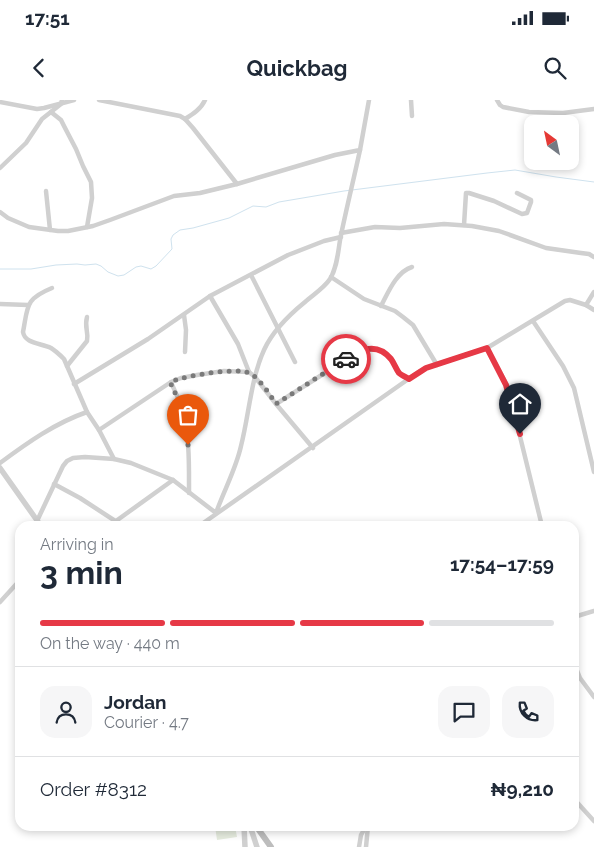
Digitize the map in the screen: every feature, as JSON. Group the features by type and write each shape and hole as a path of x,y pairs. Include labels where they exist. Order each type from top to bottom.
{"main road":[{"path":"260,831 271,847"}],"street":[{"path":"0,102 44,108 74,100"},
{"path":"101,100 174,114 185,119 237,184"},
{"path":"185,119 198,110 205,100"},
{"path":"216,513 241,448 255,377 268,340 291,314 319,291 331,277 336,265 369,100"},
{"path":"411,100 412,116"},
{"path":"497,100 503,107 529,112 563,113 594,109"},
{"path":"0,168 26,143 42,119 61,102"},
{"path":"50,112 61,120 91,182 92,198 87,227"},
{"path":"0,212 8,218 29,227 68,231 110,220 174,196 200,193 237,184 335,155 360,150"},
{"path":"46,191 50,230"},
{"path":"464,225 466,193 494,201 525,214 531,202 517,193"},
{"path":"74,384 148,339 210,296 288,255 341,235 375,228 444,224 464,225 499,231 546,248 588,254 594,257"},
{"path":"381,306 389,290 402,272 412,267"},
{"path":"251,275 295,362"},
{"path":"331,277 364,299 395,311 413,325 437,365"},
{"path":"52,288 35,296 28,305 23,336 29,341 52,348 64,359 87,412 114,458"},
{"path":"586,305 594,292"},
{"path":"210,296 238,344 249,372 313,448"},
{"path":"206,521 426,368 487,348 565,301 570,300 586,305 594,310"},
{"path":"0,304 28,305"},
{"path":"184,315 186,330 185,352"},
{"path":"67,366 87,341 85,325 88,317"},
{"path":"532,321 563,366 574,388 592,456 594,472"},
{"path":"487,348 506,385 541,521"},
{"path":"276,404 348,358 367,349 380,350 386,354 400,374 409,379"},
{"path":"99,430 170,382 197,374 249,372"},
{"path":"170,382 182,407 185,419 188,445 189,493"},
{"path":"0,463 37,437 87,412"},
{"path":"40,521 63,466 72,458 85,457 114,458 173,480 216,513"},
{"path":"0,468 37,521"},
{"path":"54,484 116,521 173,480"},
{"path":"0,602 15,586"},
{"path":"579,616 594,611"},
{"path":"579,676 594,698"},
{"path":"579,804 594,821"},
{"path":"244,831 245,847"},
{"path":"252,831 257,847"},
{"path":"360,847 361,835 364,831"},
{"path":"366,847 367,831"}],"shaded area":[{"path":"216,831 236,831 237,837 217,840"}],"waterway":[{"path":"0,269 31,269 56,265 96,264 118,276 124,275 136,267 141,266 151,269 172,249 171,239 180,230 229,218 253,206 266,207 279,202 344,191 515,170 594,182"}],"way so far":[{"path":"188,445 182,407 170,382 197,374 249,372 276,404 346,359"}],"route":[{"path":"346,359 367,349 380,350 392,360 400,374 409,379 426,368 487,348 506,385 520,434"}]}
